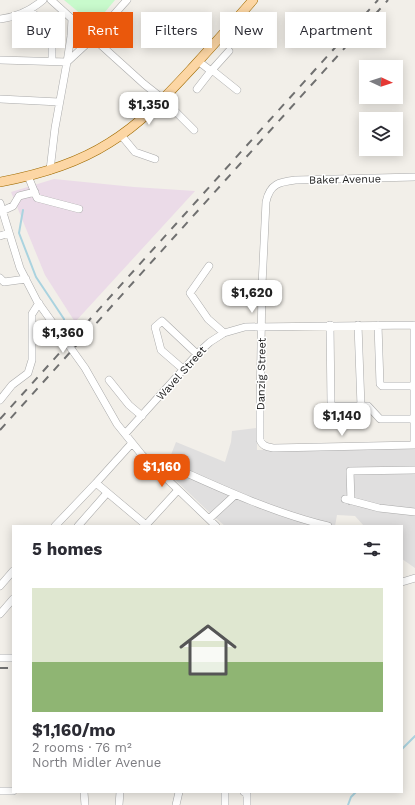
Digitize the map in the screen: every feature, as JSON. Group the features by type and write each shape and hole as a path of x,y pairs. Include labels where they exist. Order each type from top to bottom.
{"main road":[{"path":"0,182 50,170 87,155 121,135 150,112 163,99 253,0"}],"street":[{"path":"0,19 10,18 22,14 43,0"},
{"path":"50,170 59,102 67,62 72,19 51,0"},
{"path":"117,12 127,0"},
{"path":"30,10 38,19 48,20 52,23 52,61"},
{"path":"0,60 67,62 83,48"},
{"path":"105,48 144,84 163,99 194,130"},
{"path":"197,89 211,70 229,51"},
{"path":"198,61 237,90"},
{"path":"0,99 59,102"},
{"path":"121,135 135,152 155,159"},
{"path":"28,176 37,198 79,209"},
{"name":"Baker Avenue","path":"275,185 282,182 296,180 415,178"},
{"name":"Danzig Street","path":"275,185 270,189 266,202 262,285 260,440 264,445 274,448 415,445"},
{"path":"2,211 13,206 19,196 35,192"},
{"path":"0,203 20,268 39,303 85,368 117,424 142,455 215,525"},
{"path":"0,236 9,233"},
{"path":"209,266 190,293 208,319 224,332"},
{"path":"0,278 4,282 26,279"},
{"path":"0,400 12,385 28,373 32,360 32,314 39,303"},
{"path":"183,369 160,350 155,327 162,320 197,354"},
{"path":"415,324 415,445"},
{"name":"Wavel Street","path":"125,434 197,354 224,332 245,327 262,326 415,324"},
{"path":"330,325 332,404 334,406 368,406 380,419 414,419"},
{"path":"358,325 361,406"},
{"path":"378,325 380,384 382,386 414,386"},
{"path":"108,380 129,405 142,416"},
{"path":"56,525 132,443"},
{"path":"171,466 235,495 312,524"},
{"path":"415,470 350,471 348,500 379,508 415,512"},
{"path":"96,483 144,525"},
{"path":"146,525 178,490"},
{"path":"79,525 107,493"},
{"path":"209,519 235,495"},
{"path":"0,586 12,572"},
{"path":"403,582 415,578"},
{"path":"0,614 12,600"},
{"path":"0,658 12,658"},
{"path":"0,791 12,791"},
{"path":"84,793 85,805"},
{"path":"119,805 120,793"},
{"path":"176,805 179,793"},
{"path":"225,793 226,805"},
{"path":"246,793 247,794 247,805"}],"shaded area":[{"path":"54,179 195,191 75,322 45,275 11,192"},
{"path":"257,428 257,450 415,448 415,568 403,560 403,525 363,525 355,516 337,515 335,525 224,525 165,470 176,442 225,462 231,442 232,431"}],"green space":[{"path":"64,0 115,0 105,12 78,12"}],"waterway":[{"path":"23,210 19,233 36,277 64,319 65,329"},
{"path":"403,748 415,736"},
{"path":"348,805 351,797 355,793"}],"railway":[{"path":"0,419 378,0"},
{"path":"0,430 388,0"},
{"path":"0,668 12,668"}]}
